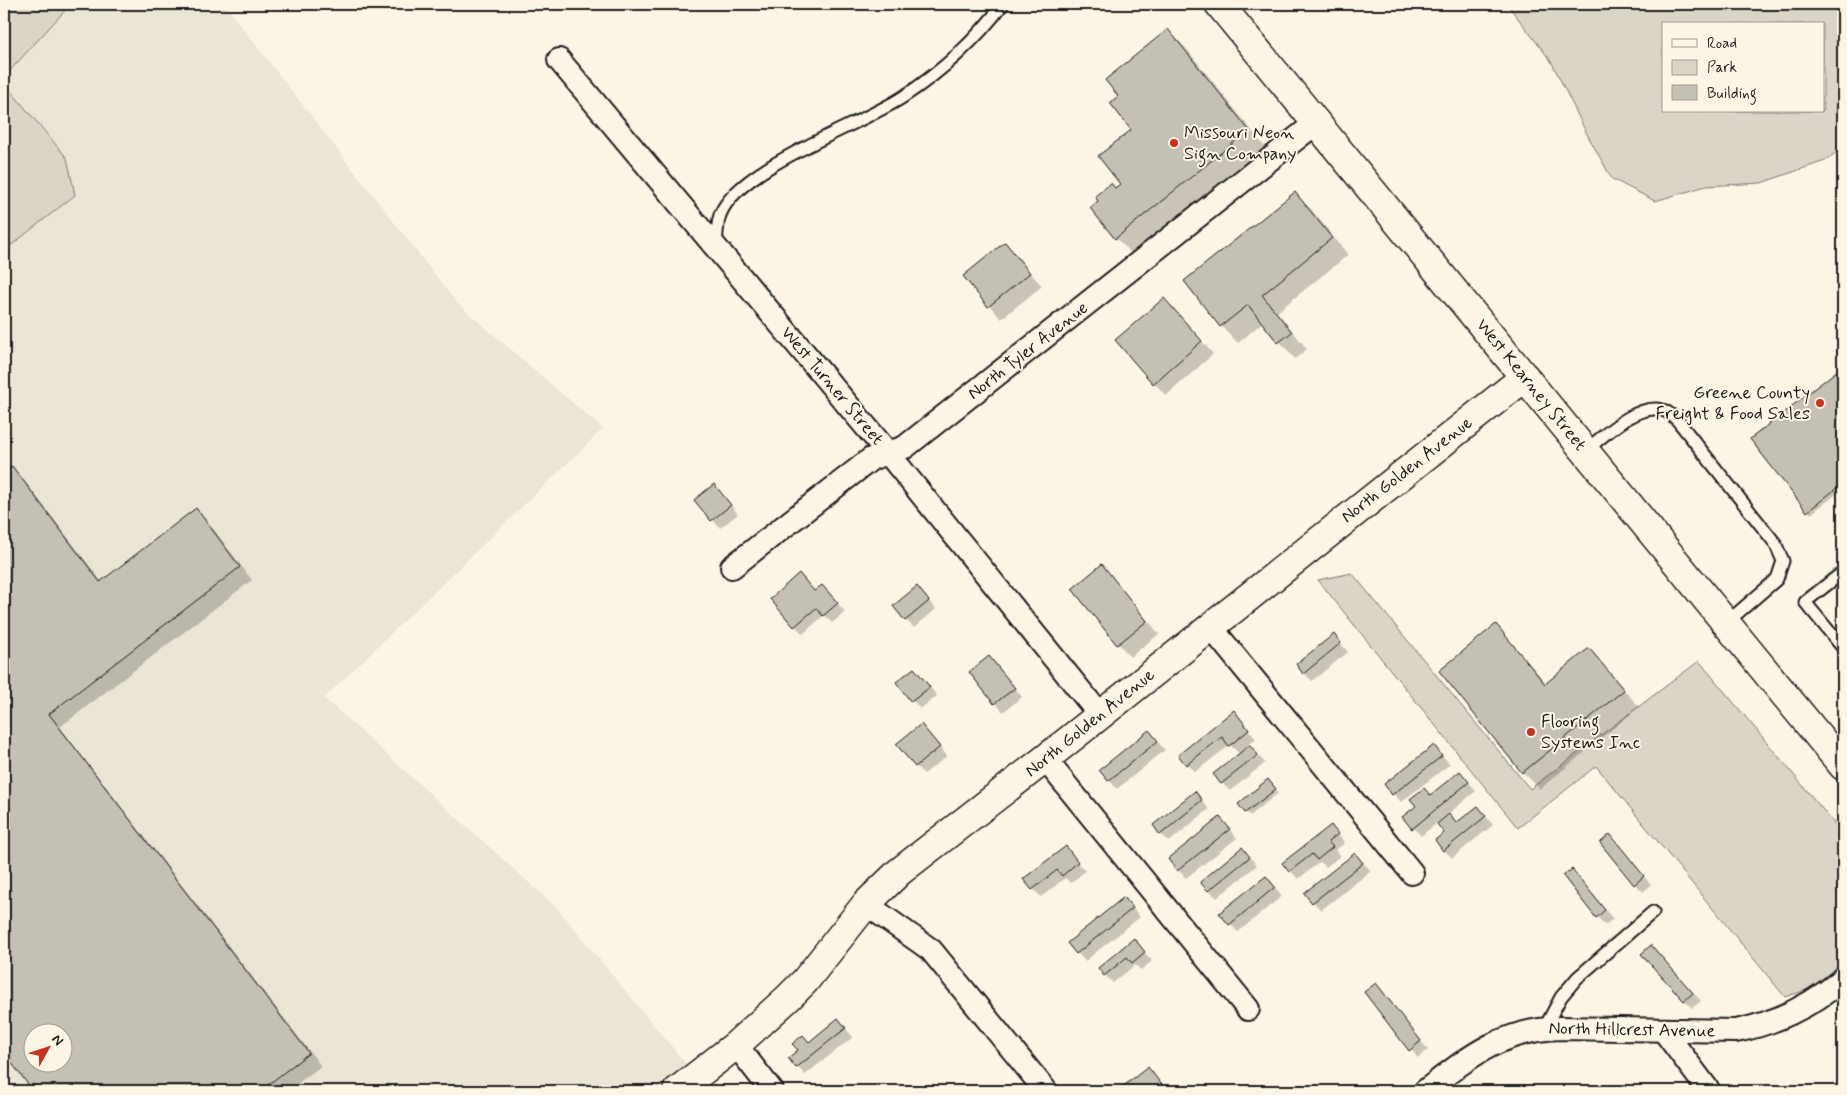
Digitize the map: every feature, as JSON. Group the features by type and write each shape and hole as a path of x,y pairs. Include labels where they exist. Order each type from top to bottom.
{"street":[{"name":"West Kearney Street","path":"1219,4 1843,766"},
{"name":"West Turner Street","path":"559,60 888,453 1100,715"},
{"name":"North Tyler Avenue","path":"732,567 871,459 905,447 1316,122"},
{"name":"North Golden Avenue","path":"677,1091 736,1045 805,981 866,904 899,872 1045,759 1525,377"},
{"path":"1210,626 1412,873"},
{"path":"1045,759 1248,1009"},
{"path":"866,904 930,950 1046,1091"},
{"name":"North Hillcrest Avenue","path":"1430,1090 1466,1059 1512,1035 1544,1029 1718,1032 1753,1028 1805,1007 1843,979"},
{"path":"1664,1031 1709,1091"},
{"path":"736,1045 772,1091"}],"lane":[{"path":"715,247 720,215 741,186 792,154 903,97 946,65 983,30 1003,4"},
{"path":"1586,451 1638,412 1651,409 1664,410 1678,421 1775,543 1783,561 1777,580 1726,623"},
{"path":"1843,572 1806,602 1839,634 1843,648"},
{"path":"1544,1029 1561,997 1577,978 1653,912"}],"shaded area":[{"path":"71,4 224,4 457,303 603,429 324,698 556,907 687,1065 654,1091 4,1091 4,251 75,195 67,158 4,83 4,77"}],"green space":[{"path":"4,4 71,4 4,77"},
{"path":"1507,4 1843,4 1843,147 1825,161 1761,183 1706,186 1655,201 1612,179 1588,136 1551,61"},
{"path":"4,83 67,158 75,195 4,251 4,200 8,186 4,156"},
{"path":"1352,573 1530,789 1699,661 1843,834 1843,962 1809,989 1785,997 1596,766 1518,828 1318,580"}],"building":[{"name":"Missouri Neon Sign Company","path":"1168,29 1249,130 1115,239 1090,208 1098,201 1095,196 1111,183 1115,188 1120,184 1098,156 1131,130 1110,103 1118,96 1105,80"},
{"path":"1295,192 1332,238 1262,295 1292,332 1278,343 1248,305 1220,327 1184,281"},
{"path":"1005,242 1030,273 988,307 963,276"},
{"path":"1164,298 1202,341 1153,384 1115,340"},
{"name":"Greene County Freight & Food Sales","path":"1843,366 1843,483 1807,512 1750,439"},
{"path":"12,466 100,582 196,508 240,567 49,714 309,1053 260,1091 33,1091 4,1053 4,473"},
{"path":"714,484 731,505 711,521 694,500"},
{"path":"1102,564 1147,621 1117,645 1072,589"},
{"path":"799,573 814,591 822,585 838,603 823,616 816,608 794,627 770,599"},
{"path":"917,586 929,601 905,621 893,606"},
{"name":"Flooring Systems Inc","path":"1496,624 1545,684 1589,648 1624,690 1522,773 1439,671"},
{"path":"1334,634 1341,643 1303,674 1296,664"},
{"path":"989,656 1015,688 994,704 969,672"},
{"path":"914,668 930,687 911,702 896,682"},
{"path":"1234,710 1249,730 1229,746 1222,737 1186,765 1178,755"},
{"path":"921,724 940,747 915,767 896,744"},
{"path":"1149,730 1158,741 1108,781 1099,770"},
{"path":"1250,745 1258,755 1221,784 1213,774"},
{"path":"1434,745 1442,756 1392,795 1384,784"},
{"path":"1460,771 1469,782 1412,829 1402,817 1416,806 1410,799 1424,788 1430,795"},
{"path":"1268,779 1276,789 1245,813 1238,804"},
{"path":"1195,791 1202,800 1160,835 1153,825"},
{"path":"1478,806 1486,816 1443,851 1435,840 1444,833 1437,824 1449,814 1456,823"},
{"path":"1220,817 1230,829 1177,871 1168,859"},
{"path":"1331,825 1338,834 1328,842 1333,847 1317,860 1312,854 1289,872 1282,863"},
{"path":"1610,834 1644,876 1634,885 1600,843"},
{"path":"1066,846 1078,862 1062,876 1057,870 1032,890 1023,879"},
{"path":"1242,847 1250,857 1208,891 1200,882"},
{"path":"1355,853 1363,863 1312,903 1304,893"},
{"path":"1572,869 1605,910 1596,918 1563,876"},
{"path":"1266,876 1275,887 1229,925 1219,913"},
{"path":"1124,897 1133,908 1076,954 1067,943"},
{"path":"1134,938 1145,952 1132,963 1127,957 1104,976 1098,968"},
{"path":"1651,945 1693,993 1684,1001 1641,954"},
{"path":"1376,983 1421,1041 1409,1051 1364,992"},
{"path":"838,1018 846,1028 796,1068 788,1058 798,1050 792,1044 803,1035 809,1042"},
{"path":"1148,1067 1162,1085 1155,1091 1117,1091"},
{"path":"4,1083 10,1091 4,1091"}],"place":[{"name":"Missouri Neon Sign Company","path":"1174,143"},
{"name":"Greene County Freight & Food Sales","path":"1820,403"},
{"name":"Flooring Systems Inc","path":"1531,732"}]}
